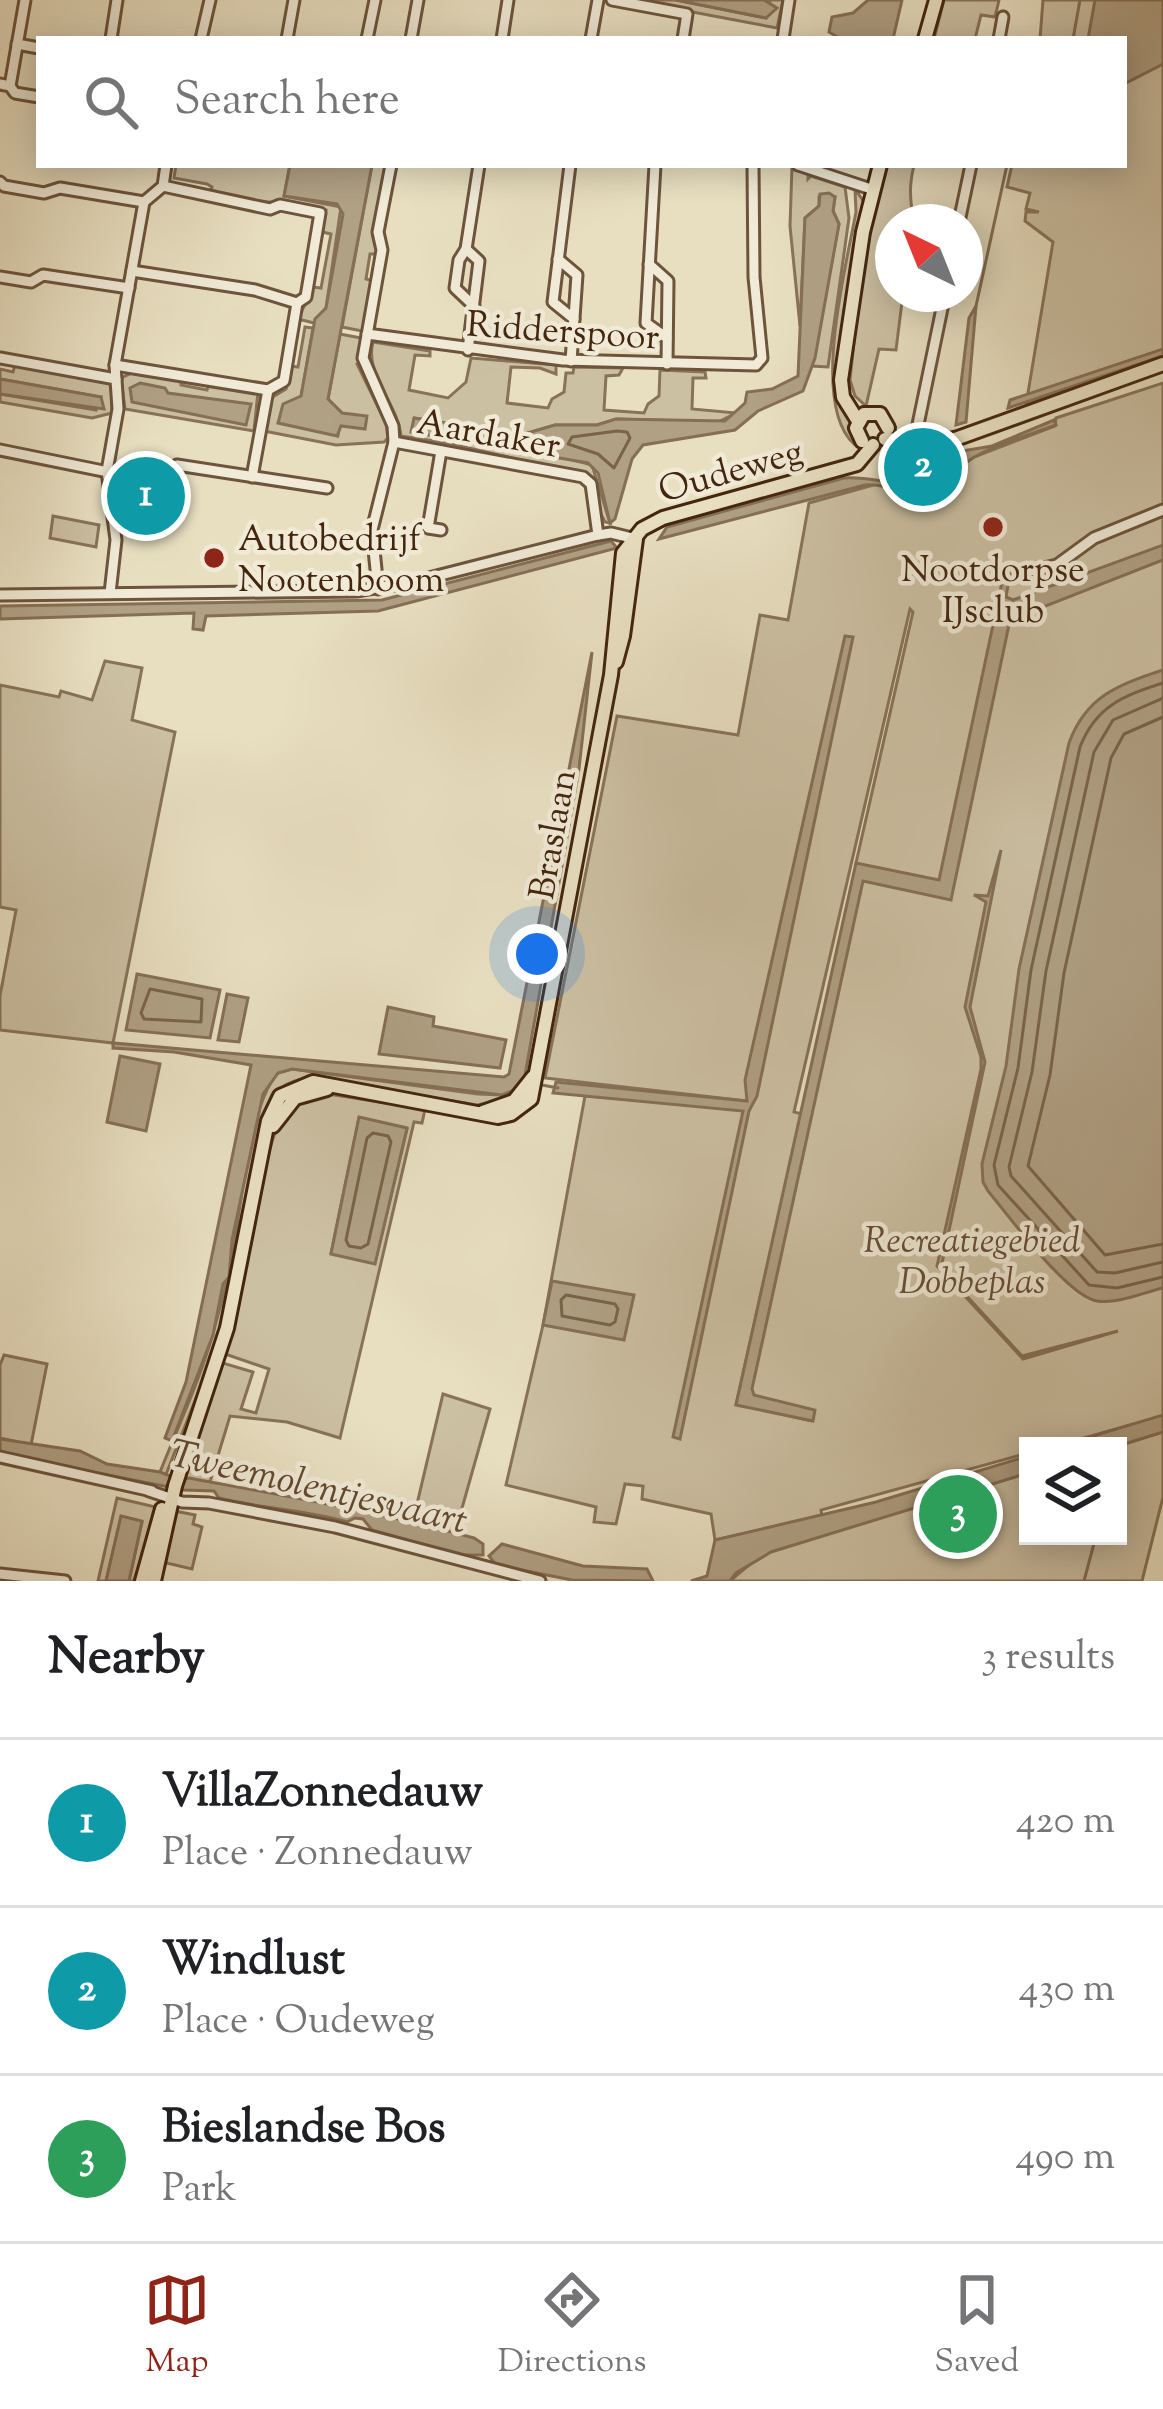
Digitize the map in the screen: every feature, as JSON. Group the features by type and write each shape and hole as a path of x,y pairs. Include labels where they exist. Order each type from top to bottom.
{"main road":[{"path":"926,36 936,0"},
{"path":"879,168 871,189 845,373 861,417 856,432 940,442 1163,364"},
{"path":"861,417 880,414 877,438"},
{"name":"Oudeweg","path":"636,539 663,518 857,464 877,438"},
{"name":"Braslaan","path":"171,1489 227,1328 267,1137 288,1103 331,1088 482,1112 514,1100 536,1073 611,676 623,553 636,539"},
{"path":"142,1581 171,1489"},
{"path":"154,1581 171,1489"}],"street":[{"path":"25,0 5,85 15,93 36,96"},
{"path":"111,36 117,0"},
{"path":"202,36 210,0"},
{"path":"288,36 294,0"},
{"path":"369,36 375,0"},
{"path":"412,36 418,0"},
{"path":"502,36 508,0"},
{"path":"592,36 598,0"},
{"path":"612,0 687,14 683,36"},
{"path":"783,36 789,0"},
{"path":"17,44 36,47"},
{"path":"110,593 116,539 107,471 118,413 115,364 144,202 163,186 166,168"},
{"path":"378,589 372,530 394,442 393,426 363,358 390,168"},
{"path":"474,306 455,288 479,168"},
{"path":"570,168 553,302 574,319"},
{"path":"655,168 646,323 667,338"},
{"name":"Ridderspoor","path":"367,334 571,361 756,365 762,358 754,277 753,168"},
{"path":"807,168 871,189"},
{"path":"963,204 970,168"},
{"path":"0,182 44,194 60,188 144,202"},
{"path":"115,364 268,390 284,381 297,303 306,297 320,213 280,205 270,209 163,186"},
{"path":"466,249 479,261 468,350"},
{"path":"558,259 578,275 571,361"},
{"path":"649,265 668,281 667,364"},
{"path":"132,271 235,286 297,303"},
{"path":"0,277 31,282 43,275 129,288"},
{"path":"915,439 941,312"},
{"path":"0,358 116,380"},
{"path":"252,477 268,390"},
{"name":"Aardaker","path":"394,442 584,477 591,484 598,535"},
{"path":"0,450 162,482 169,480 177,465 327,488"},
{"path":"441,452 428,528 441,530"},
{"path":"1030,571 1057,565 1094,538 1163,510"},
{"name":"Oudeweg","path":"0,595 378,589 598,535 636,539"},
{"path":"0,1457 149,1491 171,1489 192,1500 335,1527 540,1581"},
{"path":"0,1574 64,1581"}],"green space":[{"path":"629,0 676,0 766,18 770,1 764,0 783,0 777,28"},
{"path":"944,0 999,0 995,17 981,15 976,36 935,36"},
{"path":"1043,0 1163,0 1163,350 1026,405 1053,242 1025,221 1026,212 1039,212 1026,209 1030,193 1007,187 1011,168 1127,168 1127,36 1040,36"},
{"path":"176,168 289,168 284,196 341,207 326,308 314,323 298,319 313,287 321,288 331,234 322,232 326,210 210,194 212,187 207,184 174,178"},
{"path":"371,168 385,168 373,237 377,254 370,254 366,279 373,281 362,331 342,327"},
{"path":"792,168 808,172 808,179 845,187 849,218 828,367 812,366 839,224 833,211 835,197 819,197 819,206 805,218 800,326 790,226"},
{"path":"882,168 914,168 912,204 875,204 875,312 901,312 896,350 879,349 866,406 855,396 850,380 864,246"},
{"path":"855,189 864,202 838,387 852,421 854,444 841,425 833,368 839,299 856,212"},
{"path":"305,327 313,328 301,397 338,435 342,413 328,399 340,334 361,338 357,364 386,423 384,442 336,445 264,431 271,398 286,389 290,366 298,367"},
{"path":"373,342 430,351 430,356 415,355 409,390 448,398 466,382 471,358 556,365 556,374 511,367 507,403 548,408 564,392 566,373 573,373 574,367 623,368 619,375 606,376 604,410 644,413 659,396 660,370 705,372 706,378 693,378 692,409 736,413 718,422 616,419 597,425 555,425 521,435 414,418 592,465 610,523 598,509 593,479 585,475 401,436 373,366"},
{"path":"15,365 107,382 112,413 92,418 0,402 0,394 96,410 101,397 0,379 0,369 13,372"},
{"path":"134,372 181,379 181,385 207,390 209,383 258,392 254,431 125,409 121,378"},
{"name":"Recreatiegebied Dobbeplas","path":"1163,383 1163,1416 1087,1437 1019,1437 1019,1455 821,1510 822,1516 715,1540 711,1514 642,1499 643,1486 625,1484 616,1524 594,1522 596,1507 506,1485 543,1325 585,1096 674,1103 747,1101 545,1078 617,716 738,735 760,615 788,620 809,503 877,484 927,497 946,490 960,467 974,457 1055,426 1056,418","holes":["910,609 856,863 858,879 749,1396 812,1421 736,1404 802,1114 794,1112"]},
{"path":"53,516 99,525 96,547 50,538"},
{"path":"105,661 142,668 132,720 175,732 113,1043 0,1030 0,996 16,910 0,907 0,685 59,697 61,691 92,700"},
{"path":"292,1069 478,1094 502,1095 520,1087 503,1100 477,1105 316,1078 292,1082 275,1094 267,1109 215,1350 165,1477 160,1472 202,1368 222,1301 259,1112 278,1073"},
{"path":"328,1094 425,1109 422,1123 414,1122 340,1438 287,1422 230,1416 210,1482 180,1480 223,1363 253,1372 241,1409 256,1413 269,1369 225,1354 272,1142 287,1113","holes":["359,1118 407,1129 375,1263 331,1253"]},
{"path":"4,1355 47,1364 31,1445 0,1438"},
{"path":"443,1394 490,1409 455,1533 413,1521"},
{"path":"1163,1432 1163,1497 1142,1581 730,1581 767,1550 1019,1476 1019,1545 1127,1545 1127,1443"},
{"path":"117,1498 160,1508 134,1581 129,1581 142,1522 121,1517 106,1581 98,1581"},
{"path":"175,1511 195,1515 193,1524 202,1527 192,1569 162,1562"}],"water":[{"path":"676,0 764,0 777,8 766,18"},
{"path":"868,0 902,0 894,36 829,32 832,17 853,13"},
{"path":"1095,0 1163,0 1163,64 1127,82 1127,36 1089,36"},
{"path":"289,168 371,168 328,399 342,413 367,416 365,429 341,426 337,436 278,423 283,404 301,396 315,319 326,308 343,214 337,204 284,196"},
{"path":"820,194 835,197 833,211 839,224 815,358 803,391 758,411 735,430 643,445 632,459 610,523 598,473 588,463 411,432 414,418 521,435 555,425 597,425 616,419 725,421 745,403 747,392 772,389 798,376 805,218 819,206"},
{"path":"975,312 966,422 956,425 969,318"},
{"path":"1163,349 1163,356 1008,408 1010,400"},
{"path":"0,379 101,397 104,409 0,394"},
{"path":"140,383 165,388 168,393 251,404 246,425 132,402 130,388"},
{"path":"1054,420 1056,425 970,459 936,496 865,485 659,539 667,527 844,478 934,482 944,478 950,453 992,446"},
{"path":"611,541 617,548 378,611 206,616 203,630 193,629 194,613 0,619 0,606 382,600"},
{"path":"1163,545 1163,560 1010,620 951,900 863,881 752,1389 754,1395 815,1410 813,1421 736,1405 856,863 939,880 1004,573 1010,574 1006,597 1013,600"},
{"path":"845,636 853,637 680,1439 673,1437 743,1111 553,1093 556,1082 747,1101 745,1080"},
{"path":"592,652 579,769 524,1081 502,1095 292,1069 278,1073 263,1094 232,1240 229,1277 223,1284 213,1335 172,1441 165,1438 186,1382 251,1065 113,1048 113,1043 509,1074"},
{"path":"1163,670 1163,1288 1105,1302 1085,1296 1055,1271 988,1191 982,1164 1006,1066 1019,969 1069,743 1085,714 1105,694"},
{"path":"1001,850 970,1007 985,1062 941,1268 1022,1356 1118,1331 1023,1359 937,1266 981,1069 965,1007 986,902 974,895 988,896"},
{"path":"137,974 220,990 210,1038 126,1030"},
{"path":"227,994 248,998 239,1042 218,1040"},
{"path":"388,1007 434,1017 433,1026 506,1040 500,1068 379,1054"},
{"path":"120,1056 160,1064 146,1131 107,1122"},
{"path":"359,1117 407,1128 375,1264 331,1254"},
{"path":"552,1281 634,1295 624,1340 543,1325"},
{"path":"1163,1415 1163,1432 1127,1443 1127,1437 1090,1437"},
{"path":"0,1439 80,1451 107,1464 180,1480 261,1491 438,1529 474,1538 483,1544 483,1555 460,1555 372,1530 363,1519 347,1522 251,1505 219,1498 214,1491 184,1490 0,1454"},
{"path":"1019,1459 1019,1476 771,1552 730,1581 691,1581 707,1576 715,1540 876,1502"},
{"path":"121,1516 142,1521 129,1581 106,1581"},
{"path":"502,1544 583,1566 647,1569 653,1581 572,1580 496,1565 489,1556"}],"waterway":[{"path":"1074,36 1080,0"},
{"path":"983,274 1006,168"},
{"path":"542,1085 558,1088"},
{"path":"1084,1581 1094,1545"}],"place":[{"name":"Windlust","path":"923,467"},
{"name":"VillaZonnedauw","path":"146,496"},
{"name":"Nootdorpse IJsclub","path":"993,527"},
{"name":"Autobedrijf Nootenboom","path":"214,558"},
{"name":"Bieslandse Bos","path":"958,1514"}],"water label":[{"name":"Tweemolentjesvaart","path":"319,1485"}]}
